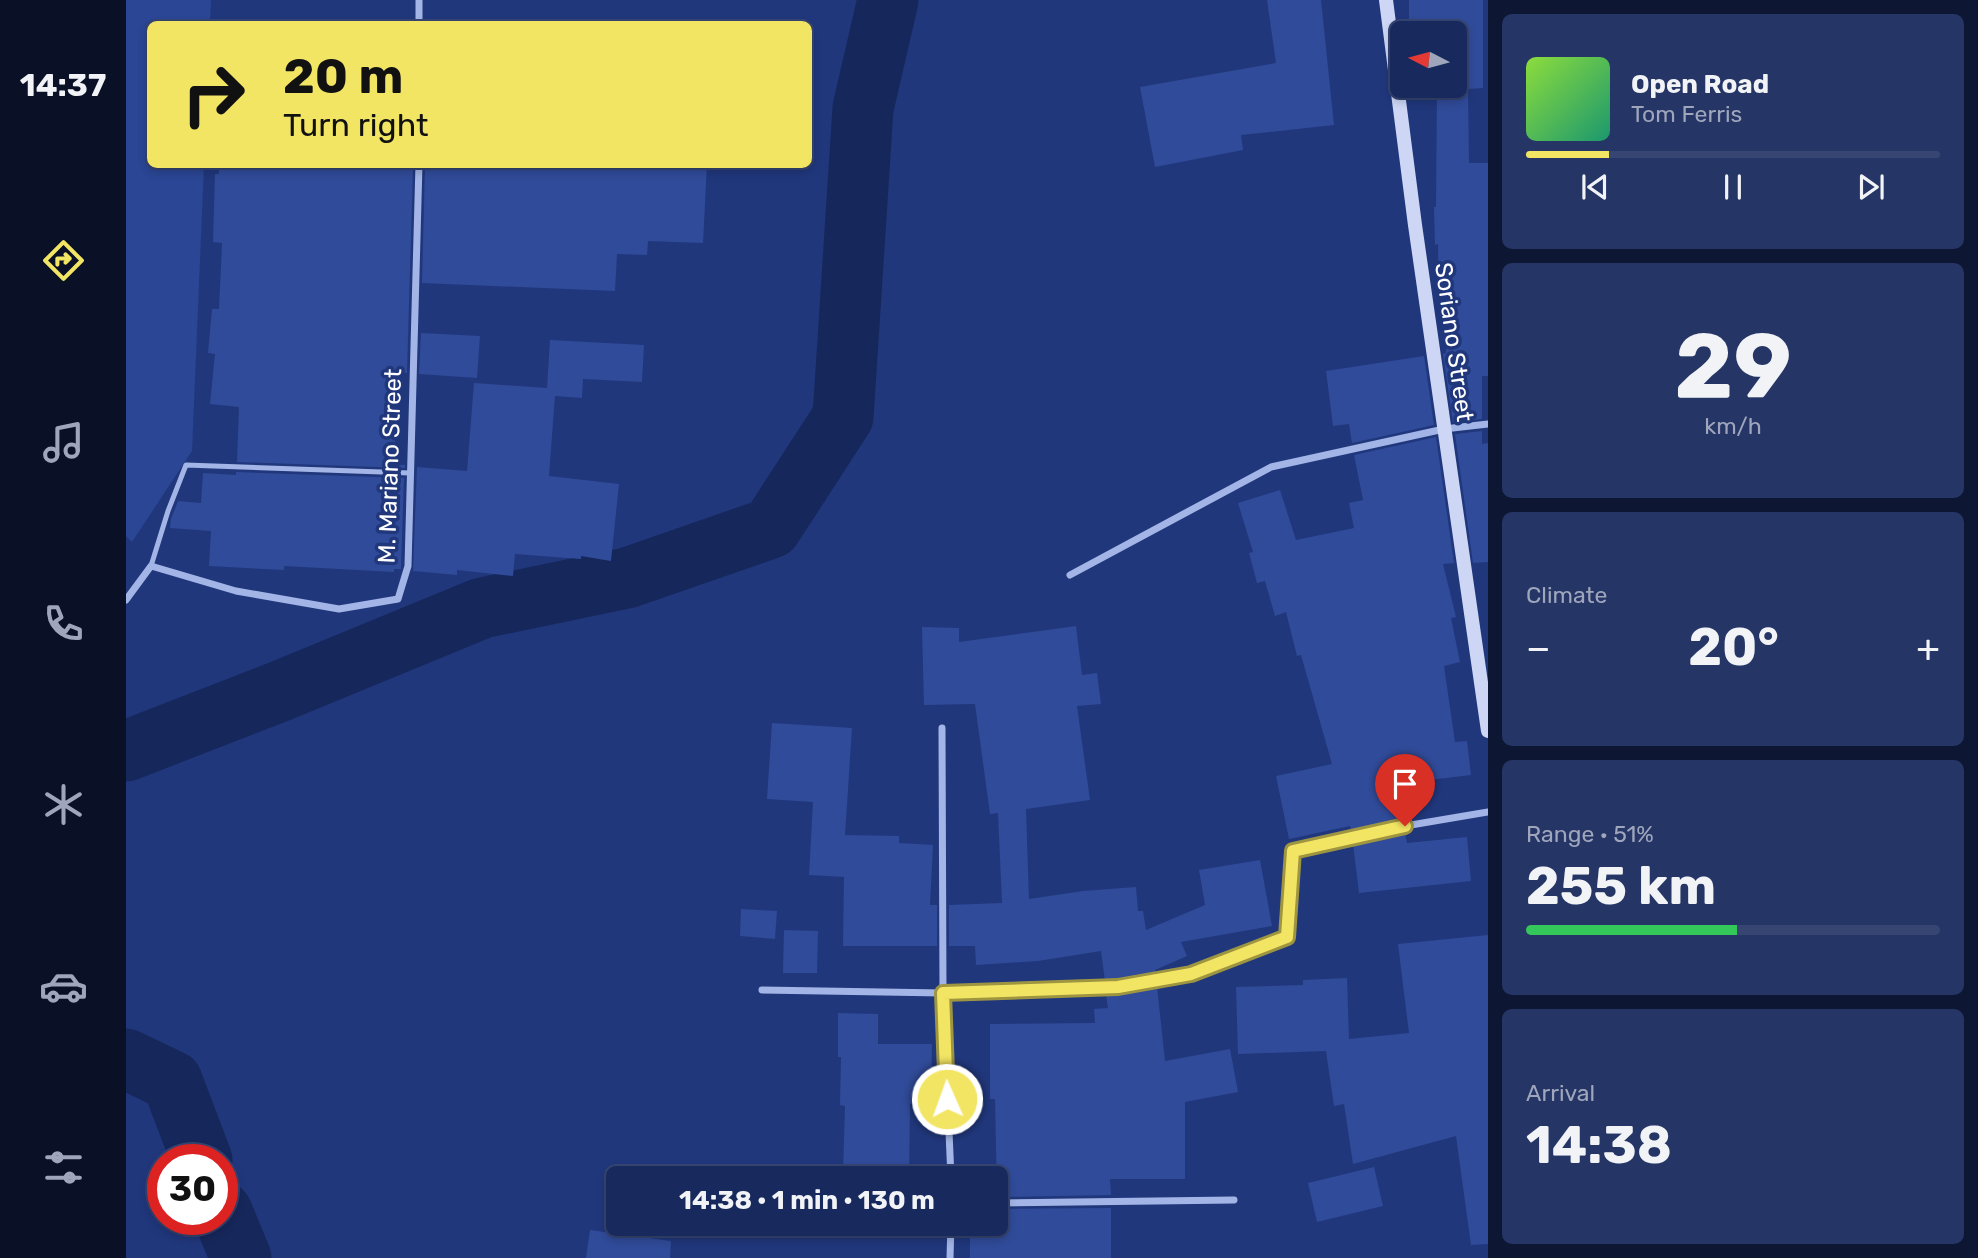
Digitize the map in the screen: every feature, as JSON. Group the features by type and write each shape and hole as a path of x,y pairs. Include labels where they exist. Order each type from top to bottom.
{"main road":[{"name":"Soriano Street","path":"1386,0 1415,225 1488,731"}],"street":[{"path":"419,0 419,21"},
{"name":"M. Mariano Street","path":"152,566 236,591 339,609 398,599 408,566 419,168"},
{"path":"1070,575 1271,467 1444,429 1488,424"},
{"path":"126,600 152,566"},
{"path":"942,728 943,993 950,1166"},
{"path":"762,990 943,993 1118,987 1191,974 1287,937 1293,851 1405,826 1488,812"},
{"path":"1008,1203 1234,1200"},
{"path":"950,1258 951,1236"}],"lane":[{"path":"152,566 168,510 186,464 410,473"}],"shaded area":[{"path":"126,0 211,0 210,21 147,21 147,168 204,168 192,451 132,542 126,536"}],"building":[{"path":"1267,0 1321,0 1334,125 1241,135 1243,150 1155,167 1140,87 1276,63"},
{"path":"1409,0 1483,0 1483,88 1468,89 1469,163 1488,163 1488,376 1482,376 1482,419 1453,422 1443,354 1446,353 1448,290 1439,290 1438,244 1435,245 1437,98 1467,98 1467,21 1409,21"},
{"path":"218,168 413,168 407,373 396,372 395,465 405,465 405,468 237,462 239,407 210,404 215,354 208,353 212,309 219,309 222,243 213,242 215,174 219,174"},
{"path":"425,168 707,168 703,243 648,241 647,255 617,254 615,291 422,283"},
{"path":"421,333 480,336 477,378 419,374"},
{"path":"550,340 644,345 642,382 583,379 582,398 555,396 549,476 619,484 611,561 581,556 581,559 515,554 513,576 457,570 457,575 413,571 417,467 467,471 474,383 547,388"},
{"path":"1424,356 1434,425 1352,443 1349,424 1333,426 1326,371"},
{"path":"1482,431 1482,444 1488,443 1488,562 1473,563 1455,434"},
{"path":"1436,437 1454,563 1443,564 1456,617 1451,618 1460,662 1444,666 1455,742 1467,741 1471,775 1396,784 1403,820 1351,832 1350,826 1289,839 1276,776 1332,764 1301,655 1297,656 1286,612 1275,616 1265,581 1257,583 1249,553 1253,552 1238,503 1280,490 1296,540 1354,528 1349,503 1363,500 1354,455"},
{"path":"236,472 404,478 401,569 394,569 394,572 284,566 284,570 209,566 211,531 170,528 171,519 178,501 201,503 203,473 236,475"},
{"path":"1076,626 1082,675 1097,673 1101,704 1077,706 1090,800 1026,809 1029,899 1136,887 1138,911 1143,911 1146,930 1205,905 1199,870 1260,860 1272,926 1181,942 1187,956 1155,970 1155,974 1117,981 1105,981 1101,951 1038,961 976,965 975,946 949,946 949,905 1002,903 998,813 990,814 975,704 924,705 922,627 959,628 959,642"},
{"path":"772,723 852,728 845,835 899,836 899,843 933,845 930,905 937,905 937,946 843,946 844,877 809,875 813,802 767,799"},
{"path":"1405,832 1407,843 1467,837 1471,881 1359,893 1353,844"},
{"path":"741,909 777,911 775,939 740,936"},
{"path":"784,930 818,931 817,973 783,973"},
{"path":"1488,935 1488,1244 1471,1245 1456,1136 1353,1164 1344,1104 1334,1106 1326,1051 1238,1054 1236,987 1303,985 1303,980 1347,978 1349,1039 1409,1033 1398,944"},
{"path":"1157,986 1165,1061 1230,1049 1238,1092 1185,1102 1185,1179 1110,1179 1111,1195 1008,1197 1008,1166 996,1166 995,1099 990,1099 990,1024 1095,1023 1094,1009 1108,1008 1106,994"},
{"path":"838,1013 878,1014 878,1044 932,1044 931,1104 910,1104 909,1166 843,1166 845,1106 840,1105 841,1057 838,1057"},
{"path":"1374,1167 1383,1206 1317,1222 1308,1183"},
{"path":"1111,1208 1111,1258 970,1258 970,1236 1008,1236 1008,1209"},
{"path":"590,1230 606,1232 606,1236 634,1236 671,1241 670,1258 586,1258"}],"waterway":[{"path":"126,751 482,608 627,578 771,528 843,417 863,108 888,0"},
{"path":"126,1059 172,1081 196,1144"},
{"path":"232,1235 241,1258"}],"route":[{"path":"947,1099 943,993 1118,987 1191,974 1287,937 1293,851 1405,826"}]}
